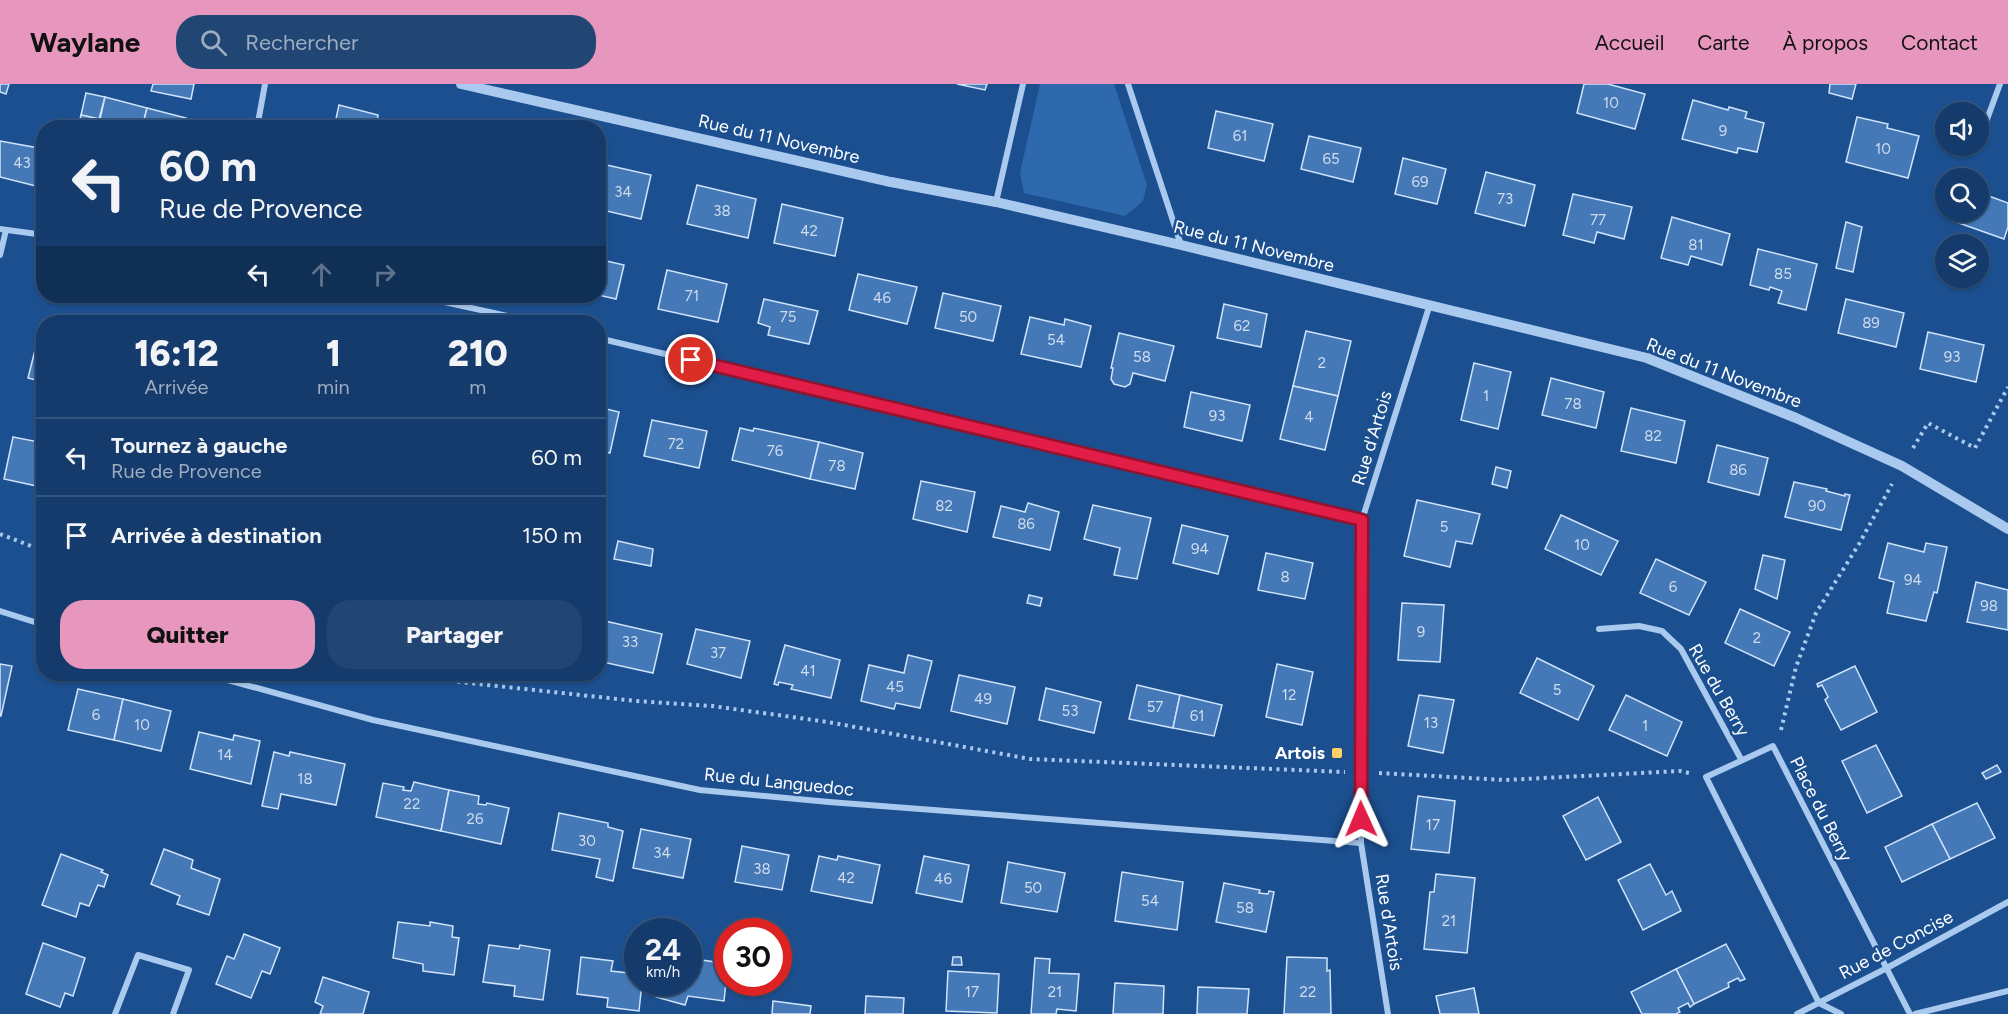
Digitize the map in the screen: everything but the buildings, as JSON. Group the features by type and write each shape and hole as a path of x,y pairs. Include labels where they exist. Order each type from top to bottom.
{"street":[{"path":"258,120 265,84"},
{"name":"Rue du 11 Novembre","path":"461,84 891,182 996,202 1430,304 1647,358 1796,418 1902,466 2008,529"},
{"path":"996,202 1023,84"},
{"path":"1128,84 1181,245"},
{"path":"1989,114 2000,84"},
{"path":"0,255 3,229 36,234"},
{"path":"449,303 503,315"},
{"name":"Rue d'Artois","path":"1388,1014 1361,843 1362,520 1430,304"},
{"path":"606,340 1362,520"},
{"path":"0,611 36,622"},
{"name":"Rue du Berry","path":"1599,629 1639,626 1662,631 1681,649 1741,759"},
{"name":"Rue du Languedoc","path":"232,681 373,720 700,790 1361,843"},
{"name":"Place du Berry","path":"1706,777 1741,759 1773,747 1910,1014"},
{"path":"1706,777 1819,1003 1841,1014"},
{"name":"Rue de Concise","path":"1797,1014 1886,969 2008,902"},
{"path":"115,1014 138,954 189,970 173,1014"},
{"path":"1915,1014 2008,991"}],"path":[{"path":"1910,453 1928,423 1975,448 2008,387"},
{"path":"1773,747 1784,725 1796,667 1816,613 1859,544 1893,482"},
{"path":"0,534 36,549"},
{"path":"454,681 636,701 712,706 828,722 1030,759 1505,780 1680,771 1706,777"}],"shaded area":[{"path":"1040,84 1114,84 1147,185 1143,201 1125,216 1024,193 1020,173"}],"place":[{"name":"Artois","path":"1337,753"}],"route":[{"path":"691,360 1362,520 1361,819"}]}
